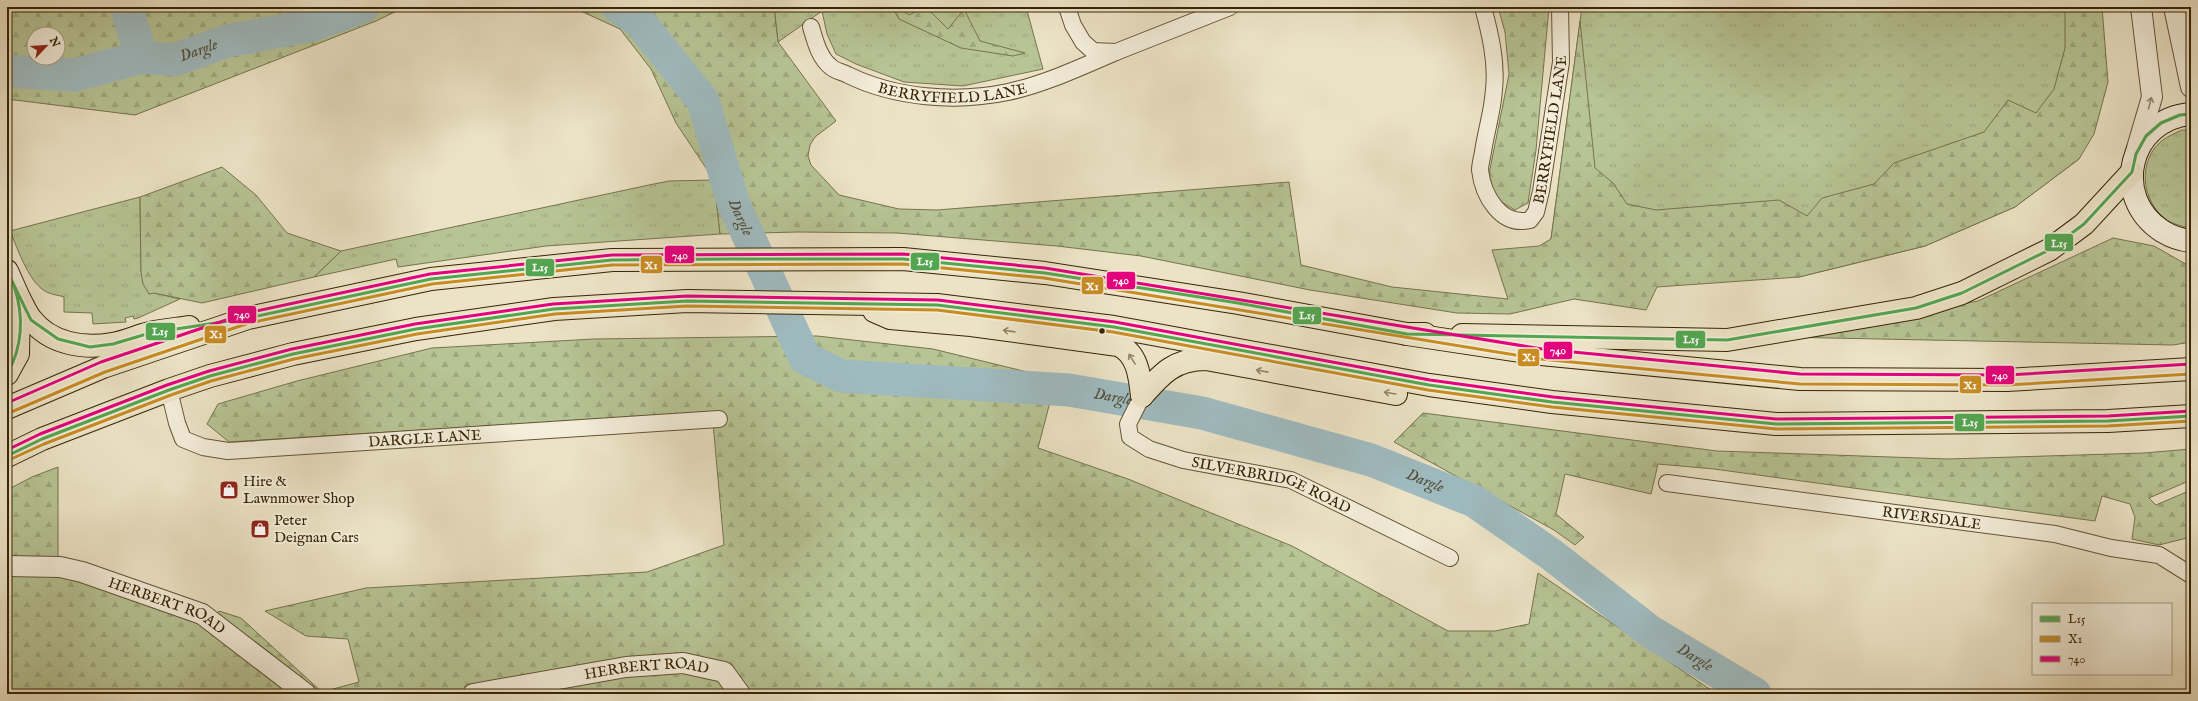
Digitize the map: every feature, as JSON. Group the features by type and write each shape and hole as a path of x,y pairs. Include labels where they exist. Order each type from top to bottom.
{"highway":[{"path":"1407,334 1727,340 1916,308 1962,293 2049,250 2084,224 2134,163"},
{"path":"20,298 31,320 44,330 58,339 90,347 113,344 150,333 248,318 431,279 612,260 902,259 1045,273 1238,303 1407,334 1541,354 1800,379 2007,380 2191,369"},
{"path":"7,374 18,354 20,298"},
{"path":"12,456 42,439 169,390 210,376 293,354 424,328 554,309 687,302 746,301 938,305 1114,327 1429,385 1552,402 1776,424 2108,421 2191,416"},
{"path":"859,303 890,318 972,325 1118,345 1126,350 1136,364 1142,396"},
{"path":"7,408 103,367 248,318"},
{"path":"1142,396 1167,370 1182,361 1206,359 1366,389 1498,409 1519,411 1552,402"}],"main road":[{"path":"2191,114 2180,115 2161,123 2146,136 2134,163 2133,191 2140,210 2153,225 2170,235 2191,240"},
{"path":"7,271 20,298"}],"street":[{"name":"BERRYFIELD LANE","path":"1067,7 1073,25 1083,42 1093,51 1116,52"},
{"name":"BERRYFIELD LANE","path":"811,27 818,49 831,67 867,84 918,95 961,98 1008,92 1054,78 1230,7"},
{"name":"BERRYFIELD LANE","path":"1483,7 1491,34 1494,88 1480,170 1487,193 1497,210 1508,218 1519,223 1530,220 1536,212 1541,191 1561,62 1560,7"},
{"path":"2134,163 2152,97 2140,7"},
{"path":"2174,7 2191,87"},
{"name":"DARGLE LANE","path":"169,390 176,423 183,439 203,448 228,451 719,419"},
{"name":"SILVERBRIDGE ROAD","path":"1142,396 1128,424 1130,437 1149,449 1183,460 1291,480 1450,558"},
{"name":"RIVERSDALE","path":"1666,483 2055,534 2111,548 2159,555 2191,575"},
{"name":"HERBERT ROAD","path":"7,566 60,567 82,572 202,614 306,694"},
{"name":"HERBERT ROAD","path":"473,694 626,667 684,663 724,672 740,694"}],"green space":[{"path":"7,7 405,7 376,21 135,115 7,99"},
{"path":"572,7 774,7 778,42 836,121 815,137 810,145 808,156 811,165 839,195 899,209 937,210 1289,182 1301,265 1392,287 1508,299 1492,250 1539,246 1551,239 1580,21 1595,168 1613,183 1627,204 1656,210 1779,200 1807,216 1822,198 1874,184 1894,163 1984,132 2008,100 2036,113 2054,89 2065,48 2065,7 2102,7 2108,82 2094,134 2079,159 2015,207 1925,246 1799,277 1657,287 1646,310 1574,299 1510,314 1457,313 1310,290 1141,256 1057,246 897,233 798,232 720,234 714,180 676,123 651,69 620,29"},
{"path":"774,7 1026,7 1043,69 963,86 904,82 856,64 836,54 827,34 822,11 778,42"},
{"path":"892,7 896,7 909,15 926,7 948,29 964,9 980,41 1025,53 1013,56 961,48 899,19"},
{"path":"1498,7 1549,7 1536,150 1528,203 1515,210 1493,197 1488,179 1509,74 1505,32"},
{"path":"1582,7 2085,7 2079,159 2015,207 1925,246 1799,277 1551,239"},
{"path":"2182,130 2191,130 2191,228 2173,223 2163,217 2151,202 2145,175 2149,157 2154,149 2163,140"},
{"path":"222,167 256,195 287,233 341,251 314,277 202,303 154,293 149,294 143,284 141,272 140,197"},
{"path":"714,180 720,234 546,246 398,267 396,259 314,277 341,251 669,181"},
{"path":"140,197 141,271 154,293 180,299 138,318 134,319 133,316 125,318 126,322 93,324 92,313 64,312 64,297 49,293 36,283 20,256 10,231"},
{"path":"2113,238 2154,246 2191,267 2191,342 2173,345 1782,337 1978,301"},
{"path":"817,336 933,349 1056,379 1038,448 1128,479 1292,546 1448,631 1495,631 1529,624 1538,573 1717,694 7,694 7,490 32,477 58,467 58,559 66,574 206,626 219,611 241,618 322,692 359,682 348,639 306,636 265,611 366,588 647,572 724,545 712,412 229,442 207,424 218,404 297,381 432,348 594,339"},
{"path":"1423,413 1717,451 1948,459 2144,453 2191,449 2191,480 2149,498 2156,505 2191,490 2191,537 2159,545 2132,539 2135,517 2130,504 2102,496 2095,521 1714,469 1658,464 1651,494 1565,474 1556,514 1584,537 1575,545 1554,530 1394,442"}],"waterway":[{"path":"126,7 142,57"},
{"name":"Dargle","path":"7,71 75,75 142,57 174,60 227,41 313,25 363,7"},
{"name":"Dargle","path":"618,7 639,21 703,101 734,205 805,358 841,376 1069,390 1202,413 1371,460 1474,501 1552,555 1651,632 1755,694"}],"transit line":[{"name":"L15","path":"7,271 31,320 58,339 90,347 113,344 150,333 248,318 431,279 612,260 728,259 903,259 1045,273 1238,303 1407,334 1727,340 1916,308 1962,293 2049,250 2084,224 2132,172 2136,154 2146,136 2161,123 2180,115 2191,114"},
{"name":"740","path":"7,403 101,362 247,313 430,274 612,255 903,254 1045,268 1542,349 1800,374 2007,375 2191,364"},
{"name":"X1","path":"9,413 105,372 249,323 432,284 612,265 903,264 1044,278 1540,359 1800,384 2007,385 2191,374"},
{"name":"L15","path":"7,374 16,353 20,331 19,308 14,286"},
{"name":"740","path":"7,450 40,434 167,385 209,371 292,349 415,324 553,304 687,296 938,300 1115,322 1430,380 1553,397 1776,419 2108,416 2191,411"},
{"name":"L15","path":"7,456 42,439 169,390 210,376 293,354 416,329 554,309 687,301 937,305 1114,327 1429,385 1552,402 1776,424 2108,421 2191,416"},
{"name":"X1","path":"9,460 44,444 171,395 211,381 294,359 417,334 555,314 687,306 937,310 1113,332 1428,390 1552,407 1776,429 2108,426 2191,421"}],"place":[{"name":"Hire & Lawnmower Shop","path":"229,490"},
{"name":"Peter Deignan Cars","path":"260,529"}]}
